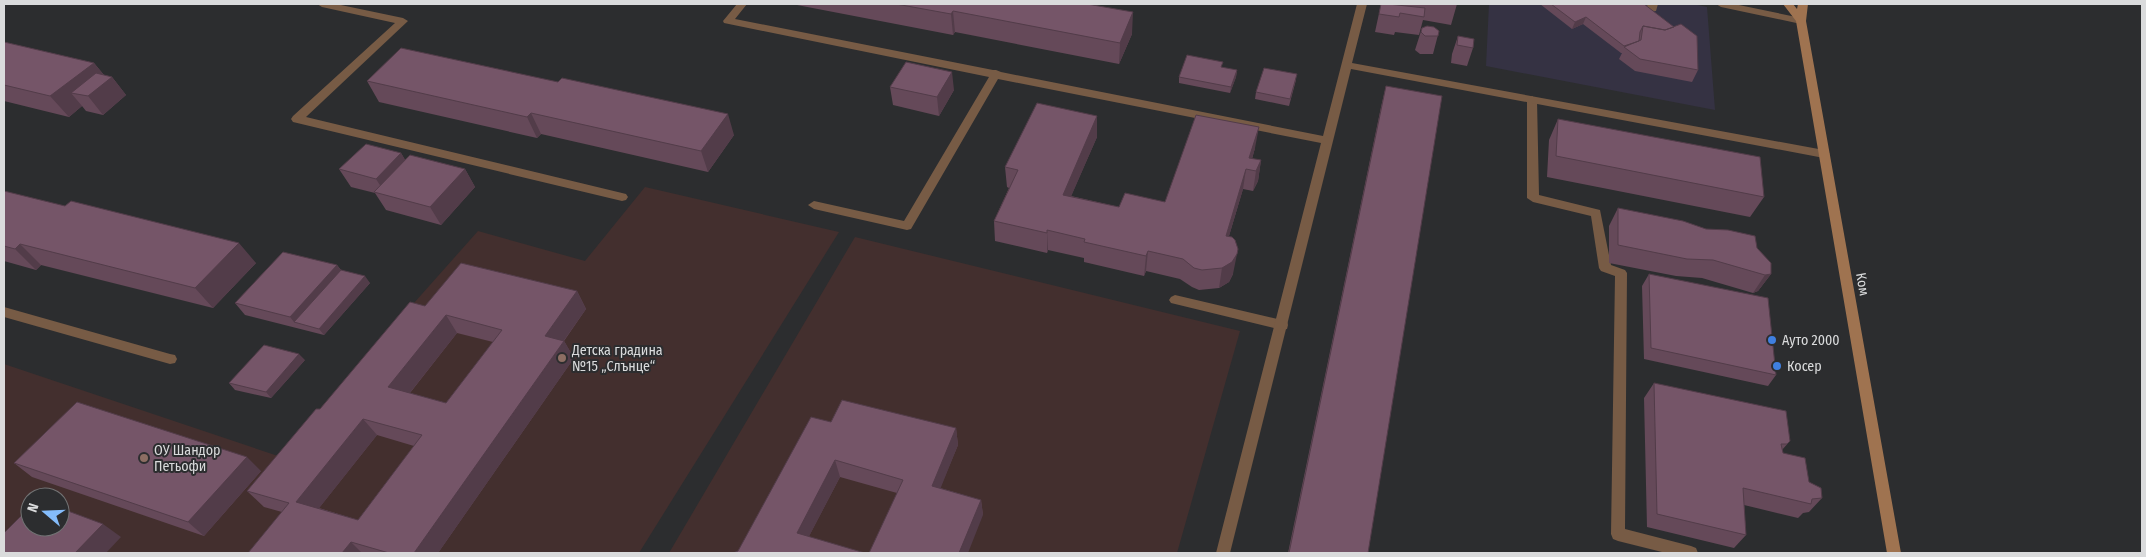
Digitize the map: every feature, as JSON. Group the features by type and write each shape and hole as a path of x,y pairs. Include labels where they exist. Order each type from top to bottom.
{"street":[{"path":"322,4 403,21 297,120 622,197"},
{"path":"742,4 728,21 996,73 1328,141"},
{"path":"1223,553 1362,4"},
{"path":"1624,13 1652,9 1654,4"},
{"path":"1721,4 1801,21"},
{"path":"1788,4 1801,21"},
{"path":"1801,21 1803,4"},
{"name":"Ком","path":"1801,21 1894,553"},
{"path":"1347,65 1824,154"},
{"path":"814,205 907,226 996,73"},
{"path":"1532,100 1533,198 1596,213 1605,268 1621,273 1618,534 1691,553"},
{"path":"1174,300 1282,325"},
{"path":"4,312 170,359"}],"shaded area":[{"path":"1489,4 1693,4 1707,7 1715,110 1486,66"},
{"name":"Детска градина №15 „Слънце“","path":"645,187 839,232 639,553 4,553 4,364 278,456 478,231 585,261"},
{"path":"855,237 1240,331 1177,553 669,553"}],"building":[{"path":"896,4 1087,4 1133,12 1120,43 953,11 951,14"},
{"path":"1381,4 1425,8 1424,17 1400,13 1399,17 1379,14"},
{"path":"1551,4 1644,4 1674,27 1665,30 1643,26 1639,41 1624,46 1586,17 1575,22"},
{"path":"1681,24 1697,36 1698,70 1640,59 1624,47 1641,40 1643,26 1665,30"},
{"path":"1427,26 1434,27 1439,31 1438,36 1425,36 1421,32 1422,28"},
{"path":"1458,36 1474,39 1473,48 1457,45"},
{"path":"4,42 94,63 50,96 4,85"},
{"path":"401,48 558,82 562,78 728,114 701,151 531,113 527,117 367,81"},
{"path":"1187,55 1223,62 1221,67 1237,70 1231,87 1179,77"},
{"path":"906,62 952,72 937,97 890,87"},
{"path":"1264,68 1297,74 1290,99 1256,92"},
{"path":"96,73 112,77 88,96 71,93"},
{"path":"1386,86 1442,96 1368,553 1289,553"},
{"path":"1037,103 1097,116 1063,195 1119,207 1125,193 1165,202 1196,115 1259,127 1249,158 1261,160 1256,171 1246,169 1226,236 1232,237 1235,240 1238,249 1232,262 1222,268 1202,270 1194,268 1183,259 1148,251 1146,256 1084,242 1085,239 1047,230 1047,233 994,221 1018,170 1005,167"},
{"path":"1558,119 1760,157 1764,197 1556,156"},
{"path":"366,144 401,153 376,179 339,169"},
{"path":"410,155 465,169 430,207 374,192"},
{"path":"4,191 65,206 71,201 239,243 195,288 20,244 15,249 4,246"},
{"path":"1618,208 1683,221 1706,229 1728,230 1755,236 1757,248 1771,263 1771,274 1765,275 1713,260 1687,259 1618,245"},
{"path":"283,252 337,265 290,317 235,303"},
{"path":"461,263 577,291 545,336 564,341 414,553 389,553 351,542 342,553 248,553 289,503 247,491 316,409 320,409 410,302 425,306","holes":["446,315 502,330 446,403 388,387","363,419 422,435 358,520 296,502"]},
{"path":"341,270 365,276 319,329 294,322"},
{"path":"1649,274 1768,298 1776,375 1651,348"},
{"path":"264,345 299,354 266,392 229,383"},
{"path":"1654,383 1786,411 1790,441 1787,444 1781,444 1783,453 1805,458 1809,482 1821,488 1822,498 1812,499 1811,504 1743,488 1746,535 1657,514"},
{"path":"842,400 956,428 932,486 981,500 959,553 869,553 903,480 835,460 797,533 865,553 733,553 738,551 811,417 831,422"},
{"path":"77,402 247,457 188,522 14,463"},
{"path":"70,512 103,524 75,553 4,553 4,533 20,517 20,537 70,537"}],"place":[{"name":"Ауто 2000","path":"1772,340"},
{"name":"Детска градина №15 „Слънце“","path":"562,358"},
{"name":"Косер","path":"1777,366"},
{"name":"ОУ Шандор Петьофи","path":"144,458"}]}
